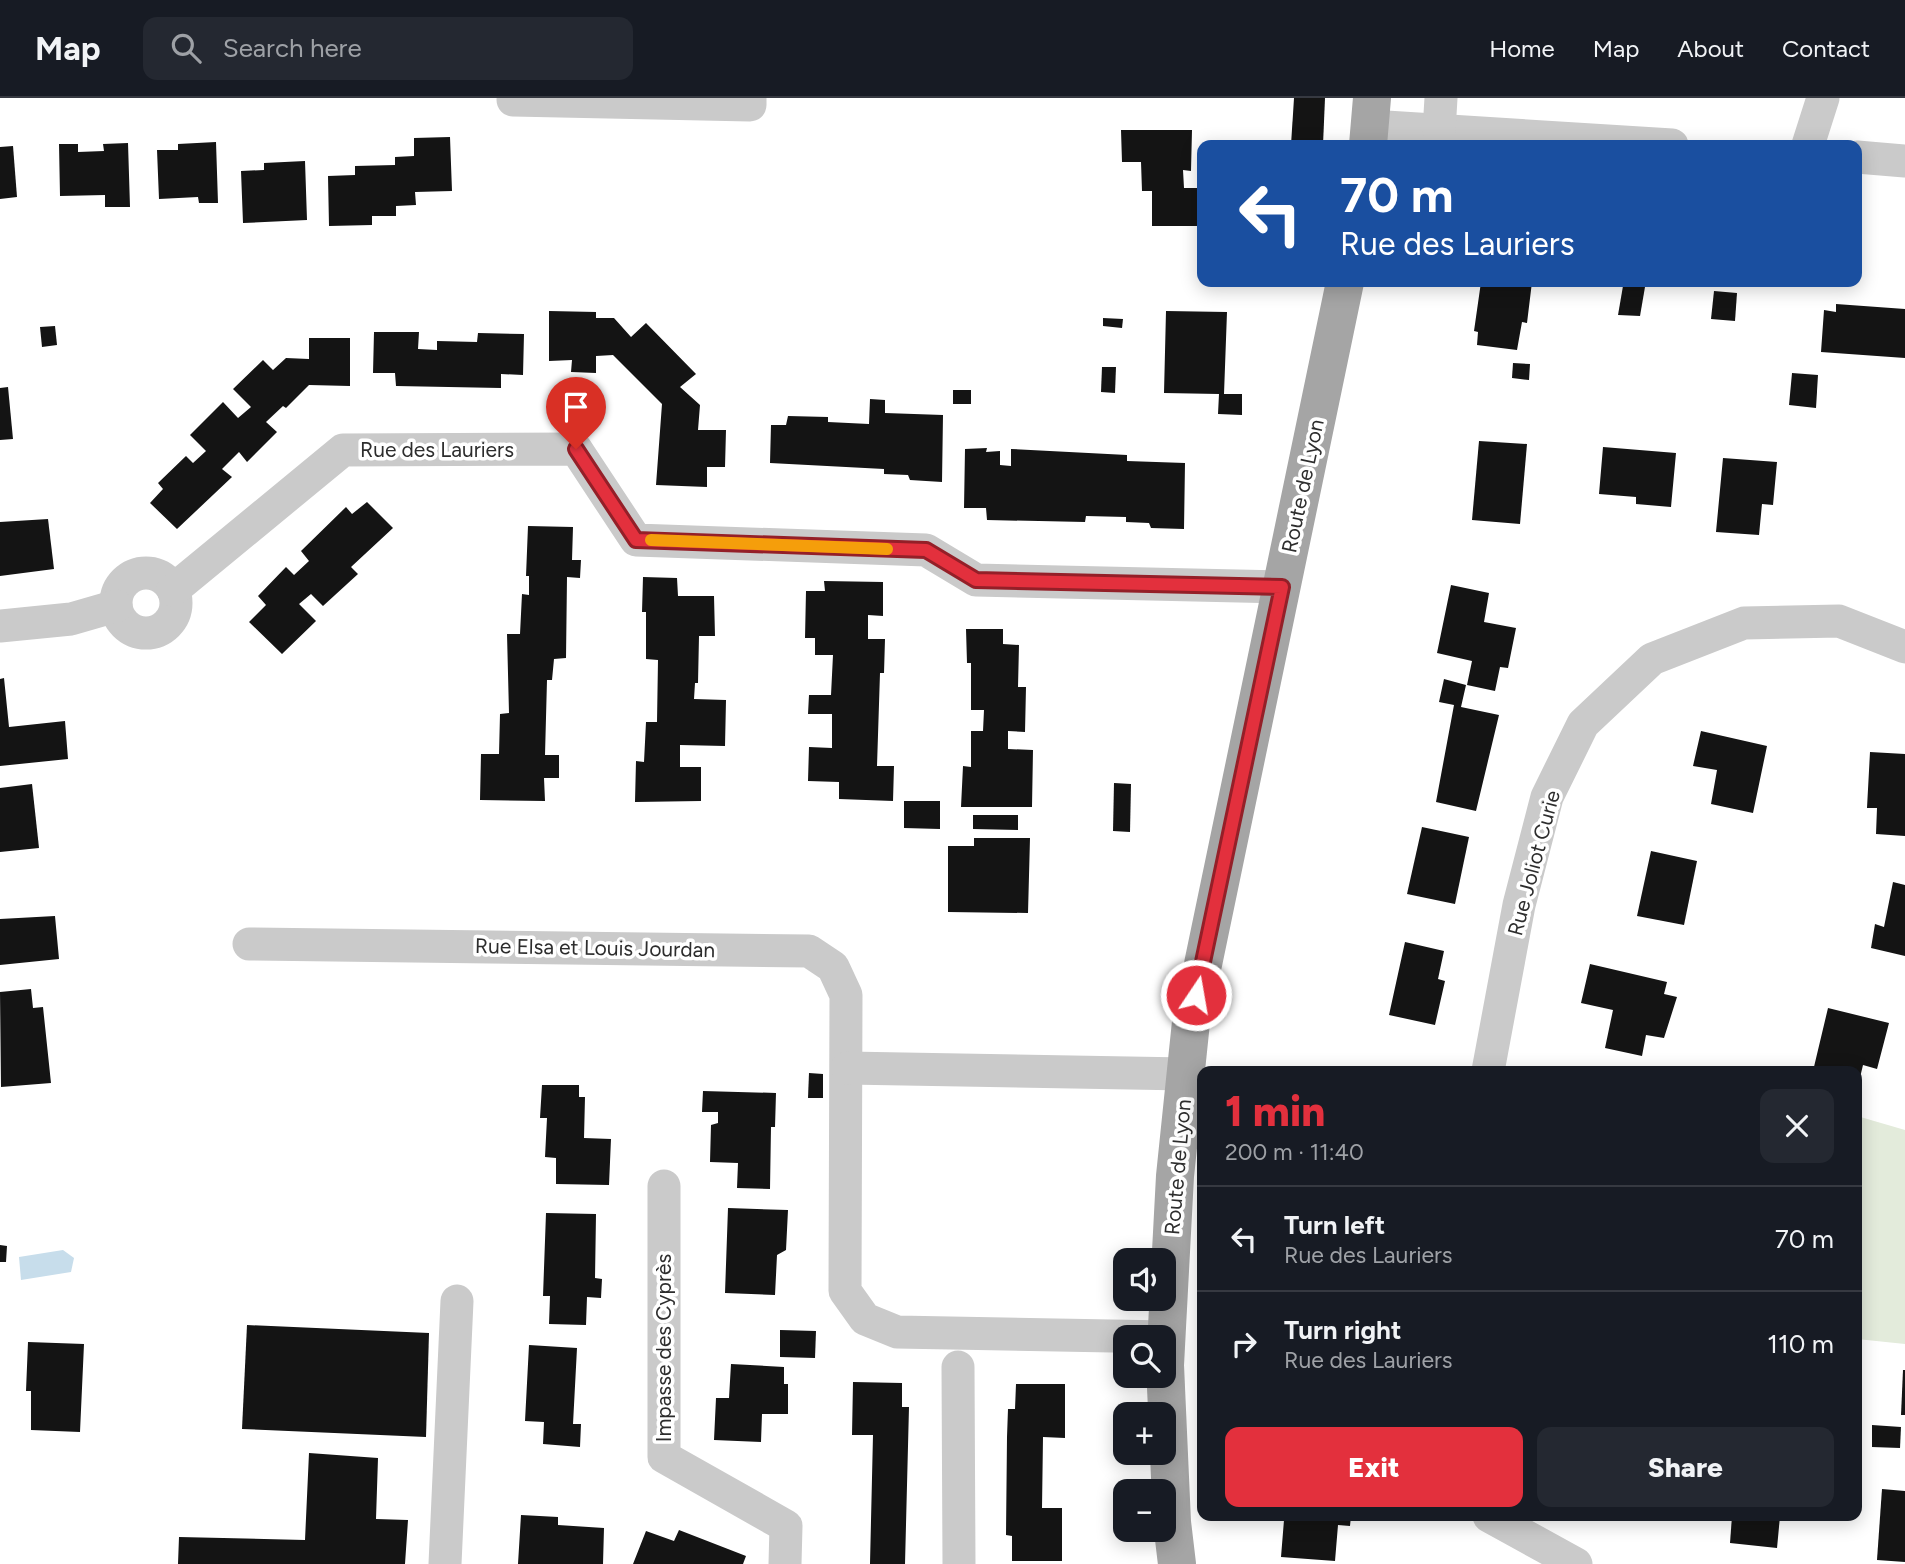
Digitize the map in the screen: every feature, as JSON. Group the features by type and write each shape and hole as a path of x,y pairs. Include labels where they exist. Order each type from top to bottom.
{"main road":[{"name":"Route de Lyon","path":"1168,1325 1175,1176 1191,1022 1344,287"},
{"name":"Route de Lyon","path":"1168,1388 1172,1522 1178,1564"}],"street":[{"path":"513,100 750,105 750,98"},
{"path":"1439,131 1441,98"},
{"path":"1809,140 1822,98"},
{"path":"1370,123 1439,131 1589,140"},
{"path":"1862,157 1905,160"},
{"name":"Rue des Lauriers","path":"173,590 343,450 576,449 636,540 926,550 976,580 1282,587"},
{"path":"153,573 163,578 173,590 175,611 169,622 151,632 134,631 125,624 116,606 121,586 137,574 153,573"},
{"path":"0,626 71,619 116,606"},
{"name":"Rue Joliot Curie","path":"1489,1066 1519,905 1547,797 1583,724 1652,659 1744,623 1839,621 1905,646"},
{"name":"Rue Elsa et Louis Jourdan","path":"249,944 809,951 833,967 846,995 845,1291 865,1319 897,1332 1113,1336"},
{"path":"847,1068 1185,1074"},
{"name":"Impasse des Cyprès","path":"664,1186 664,1458 786,1527 785,1564"},
{"path":"445,1564 457,1301"},
{"path":"958,1367 959,1564"},
{"path":"1498,1521 1576,1564"}],"green space":[{"path":"1862,1117 1905,1130 1905,1344 1862,1340"}],"water":[{"path":"63,1250 74,1258 71,1272 21,1280 19,1257"}],"building":[{"path":"1294,98 1325,98 1323,140 1291,140"},
{"path":"1121,130 1192,130 1191,171 1183,170 1184,188 1197,188 1197,226 1152,226 1152,191 1142,191 1141,162 1122,162"},
{"path":"450,137 452,191 415,192 416,205 396,206 396,216 372,216 372,225 329,226 328,176 355,175 355,166 395,165 395,157 414,156 414,138"},
{"path":"216,142 218,203 199,203 198,197 159,199 157,150 178,150 178,144"},
{"path":"128,143 130,207 105,207 105,195 60,196 59,144 78,144 78,152 104,151 103,144"},
{"path":"13,146 17,197 0,199 0,147"},
{"path":"305,161 307,220 243,223 241,171 264,170 264,163"},
{"path":"1480,287 1531,287 1527,323 1522,322 1517,350 1477,345 1478,332 1474,331"},
{"path":"1623,287 1645,287 1640,316 1618,315"},
{"path":"1714,291 1737,293 1735,321 1711,319"},
{"path":"1836,304 1905,309 1905,358 1821,352 1824,310 1836,312"},
{"path":"549,311 596,312 596,318 614,318 631,337 646,323 696,374 680,387 700,405 698,430 726,430 725,467 707,467 707,487 656,485 662,404 613,355 596,356 596,373 571,372 572,360 549,361"},
{"path":"1166,311 1227,312 1224,394 1242,394 1242,415 1218,414 1219,394 1164,393"},
{"path":"1103,318 1123,319 1122,328 1103,326"},
{"path":"55,326 57,345 42,347 40,327"},
{"path":"374,332 419,332 418,349 437,350 437,341 477,342 478,333 524,334 523,375 501,374 501,388 396,386 395,373 373,373"},
{"path":"309,338 350,338 350,386 309,385 286,408 283,406 266,422 277,432 247,462 239,452 222,469 232,477 177,529 150,503 163,489 158,483 186,456 193,463 206,451 190,435 223,402 238,418 251,407 233,389 263,360 273,370 286,358 309,359"},
{"path":"1513,363 1530,364 1529,380 1512,378"},
{"path":"1102,367 1116,367 1115,393 1101,392"},
{"path":"1792,373 1818,375 1816,408 1789,405"},
{"path":"8,387 13,439 0,440 0,388"},
{"path":"953,390 971,390 971,404 953,404"},
{"path":"870,399 885,400 885,413 943,415 942,482 910,480 908,475 884,474 884,469 770,463 771,425 786,425 788,416 828,417 828,422 869,424"},
{"path":"1479,441 1527,444 1520,524 1472,520"},
{"path":"1603,447 1676,453 1671,507 1636,504 1636,497 1599,494"},
{"path":"987,448 986,452 1000,451 1000,465 1011,466 1011,449 1127,455 1127,461 1185,463 1184,529 1151,528 1149,523 1126,522 1126,517 1086,516 1085,522 987,520 986,508 964,508 965,449"},
{"path":"1723,458 1777,462 1773,505 1762,504 1759,535 1716,532"},
{"path":"367,502 393,528 351,567 358,574 323,606 311,594 299,604 316,621 282,654 249,622 266,605 258,596 286,567 294,575 309,561 301,551 346,507 352,514"},
{"path":"48,519 54,569 0,576 0,522"},
{"path":"528,526 573,527 572,560 581,560 580,578 567,577 566,658 554,659 552,680 547,680 545,755 559,755 559,778 544,778 545,801 480,800 481,754 499,754 500,714 509,713 507,634 520,634 522,594 529,595 529,576 526,576"},
{"path":"643,577 677,578 678,596 714,596 715,636 699,636 698,683 695,683 694,699 726,700 725,746 680,745 680,767 701,767 701,801 635,802 636,761 644,762 646,722 657,722 658,660 646,659 646,612 642,612"},
{"path":"824,581 883,582 883,616 868,615 868,639 885,639 884,673 880,673 877,766 894,766 893,801 839,799 839,782 808,781 809,747 832,748 832,714 808,714 809,695 831,695 833,655 815,655 815,638 805,638 806,591 825,591"},
{"path":"1451,585 1489,593 1484,622 1516,628 1508,668 1500,667 1495,691 1467,685 1472,661 1437,653"},
{"path":"966,629 1003,629 1003,644 1019,645 1018,687 1026,687 1025,732 1008,731 1008,749 1033,750 1032,807 961,807 963,766 971,767 971,731 983,731 984,710 971,710 971,663 967,663"},
{"path":"4,678 9,727 65,721 68,759 0,766 0,679"},
{"path":"1444,679 1466,685 1461,707 1499,715 1476,811 1436,802 1454,705 1439,702"},
{"path":"1701,731 1767,746 1753,813 1711,804 1717,770 1693,766"},
{"path":"1870,752 1905,754 1905,836 1876,834 1877,808 1867,808"},
{"path":"1114,783 1131,784 1130,832 1113,831"},
{"path":"32,784 39,848 0,852 0,788"},
{"path":"904,801 940,801 940,829 904,828"},
{"path":"973,815 1018,815 1018,830 973,829"},
{"path":"1422,827 1469,837 1455,904 1407,894"},
{"path":"974,838 1030,838 1028,913 948,912 948,846 974,846"},
{"path":"1651,851 1697,861 1684,925 1637,916"},
{"path":"1893,882 1905,885 1905,956 1871,948 1875,924 1884,927"},
{"path":"55,916 59,959 0,965 0,919"},
{"path":"1405,942 1444,951 1438,979 1445,981 1435,1025 1389,1015"},
{"path":"1590,964 1667,982 1664,994 1677,997 1664,1038 1646,1035 1642,1056 1605,1048 1613,1010 1581,1003"},
{"path":"31,989 33,1008 43,1007 51,1083 1,1087 0,992"},
{"path":"1828,1008 1889,1023 1877,1069 1863,1065 1862,1069 1862,1066 1814,1066"},
{"path":"809,1073 823,1074 823,1098 808,1098"},
{"path":"542,1085 579,1085 579,1097 585,1097 584,1138 611,1139 609,1185 556,1184 556,1158 545,1157 547,1118 540,1118"},
{"path":"703,1091 776,1093 775,1127 771,1127 770,1189 737,1188 738,1163 710,1162 711,1125 718,1123 718,1112 702,1112"},
{"path":"728,1208 788,1210 786,1250 777,1255 775,1295 725,1293"},
{"path":"546,1213 596,1214 595,1278 602,1279 601,1298 587,1297 586,1325 549,1324 550,1296 543,1296"},
{"path":"0,1245 7,1246 6,1262 0,1262"},
{"path":"247,1325 429,1333 426,1437 242,1429"},
{"path":"780,1330 816,1331 815,1358 780,1357"},
{"path":"28,1342 84,1344 80,1432 31,1430 31,1391 26,1391"},
{"path":"529,1345 577,1348 573,1424 581,1424 580,1447 543,1444 544,1422 525,1421"},
{"path":"731,1364 784,1367 784,1384 788,1384 788,1414 762,1414 761,1442 714,1440 716,1398 729,1398"},
{"path":"1903,1370 1905,1415 1901,1415"},
{"path":"853,1382 902,1383 902,1407 909,1407 905,1564 870,1564 873,1435 852,1435"},
{"path":"1016,1384 1065,1384 1065,1438 1043,1437 1042,1508 1062,1508 1062,1561 1012,1561 1012,1536 1006,1535 1007,1437 1008,1409 1015,1409"},
{"path":"1872,1425 1901,1427 1900,1448 1872,1447"},
{"path":"309,1453 378,1458 376,1519 408,1520 405,1564 178,1564 179,1537 305,1540"},
{"path":"1882,1489 1905,1491 1905,1562 1877,1560"},
{"path":"521,1515 558,1517 558,1525 604,1528 603,1564 518,1564"},
{"path":"1284,1521 1350,1521 1350,1526 1338,1525 1335,1561 1281,1557"},
{"path":"1732,1521 1780,1521 1777,1548 1730,1543"},
{"path":"679,1530 746,1556 743,1564 633,1564 646,1531 674,1541"}],"slow traffic":[{"path":"651,540 887,549"}],"route":[{"path":"576,449 636,540 926,550 976,580 1282,587 1196,995"}]}
